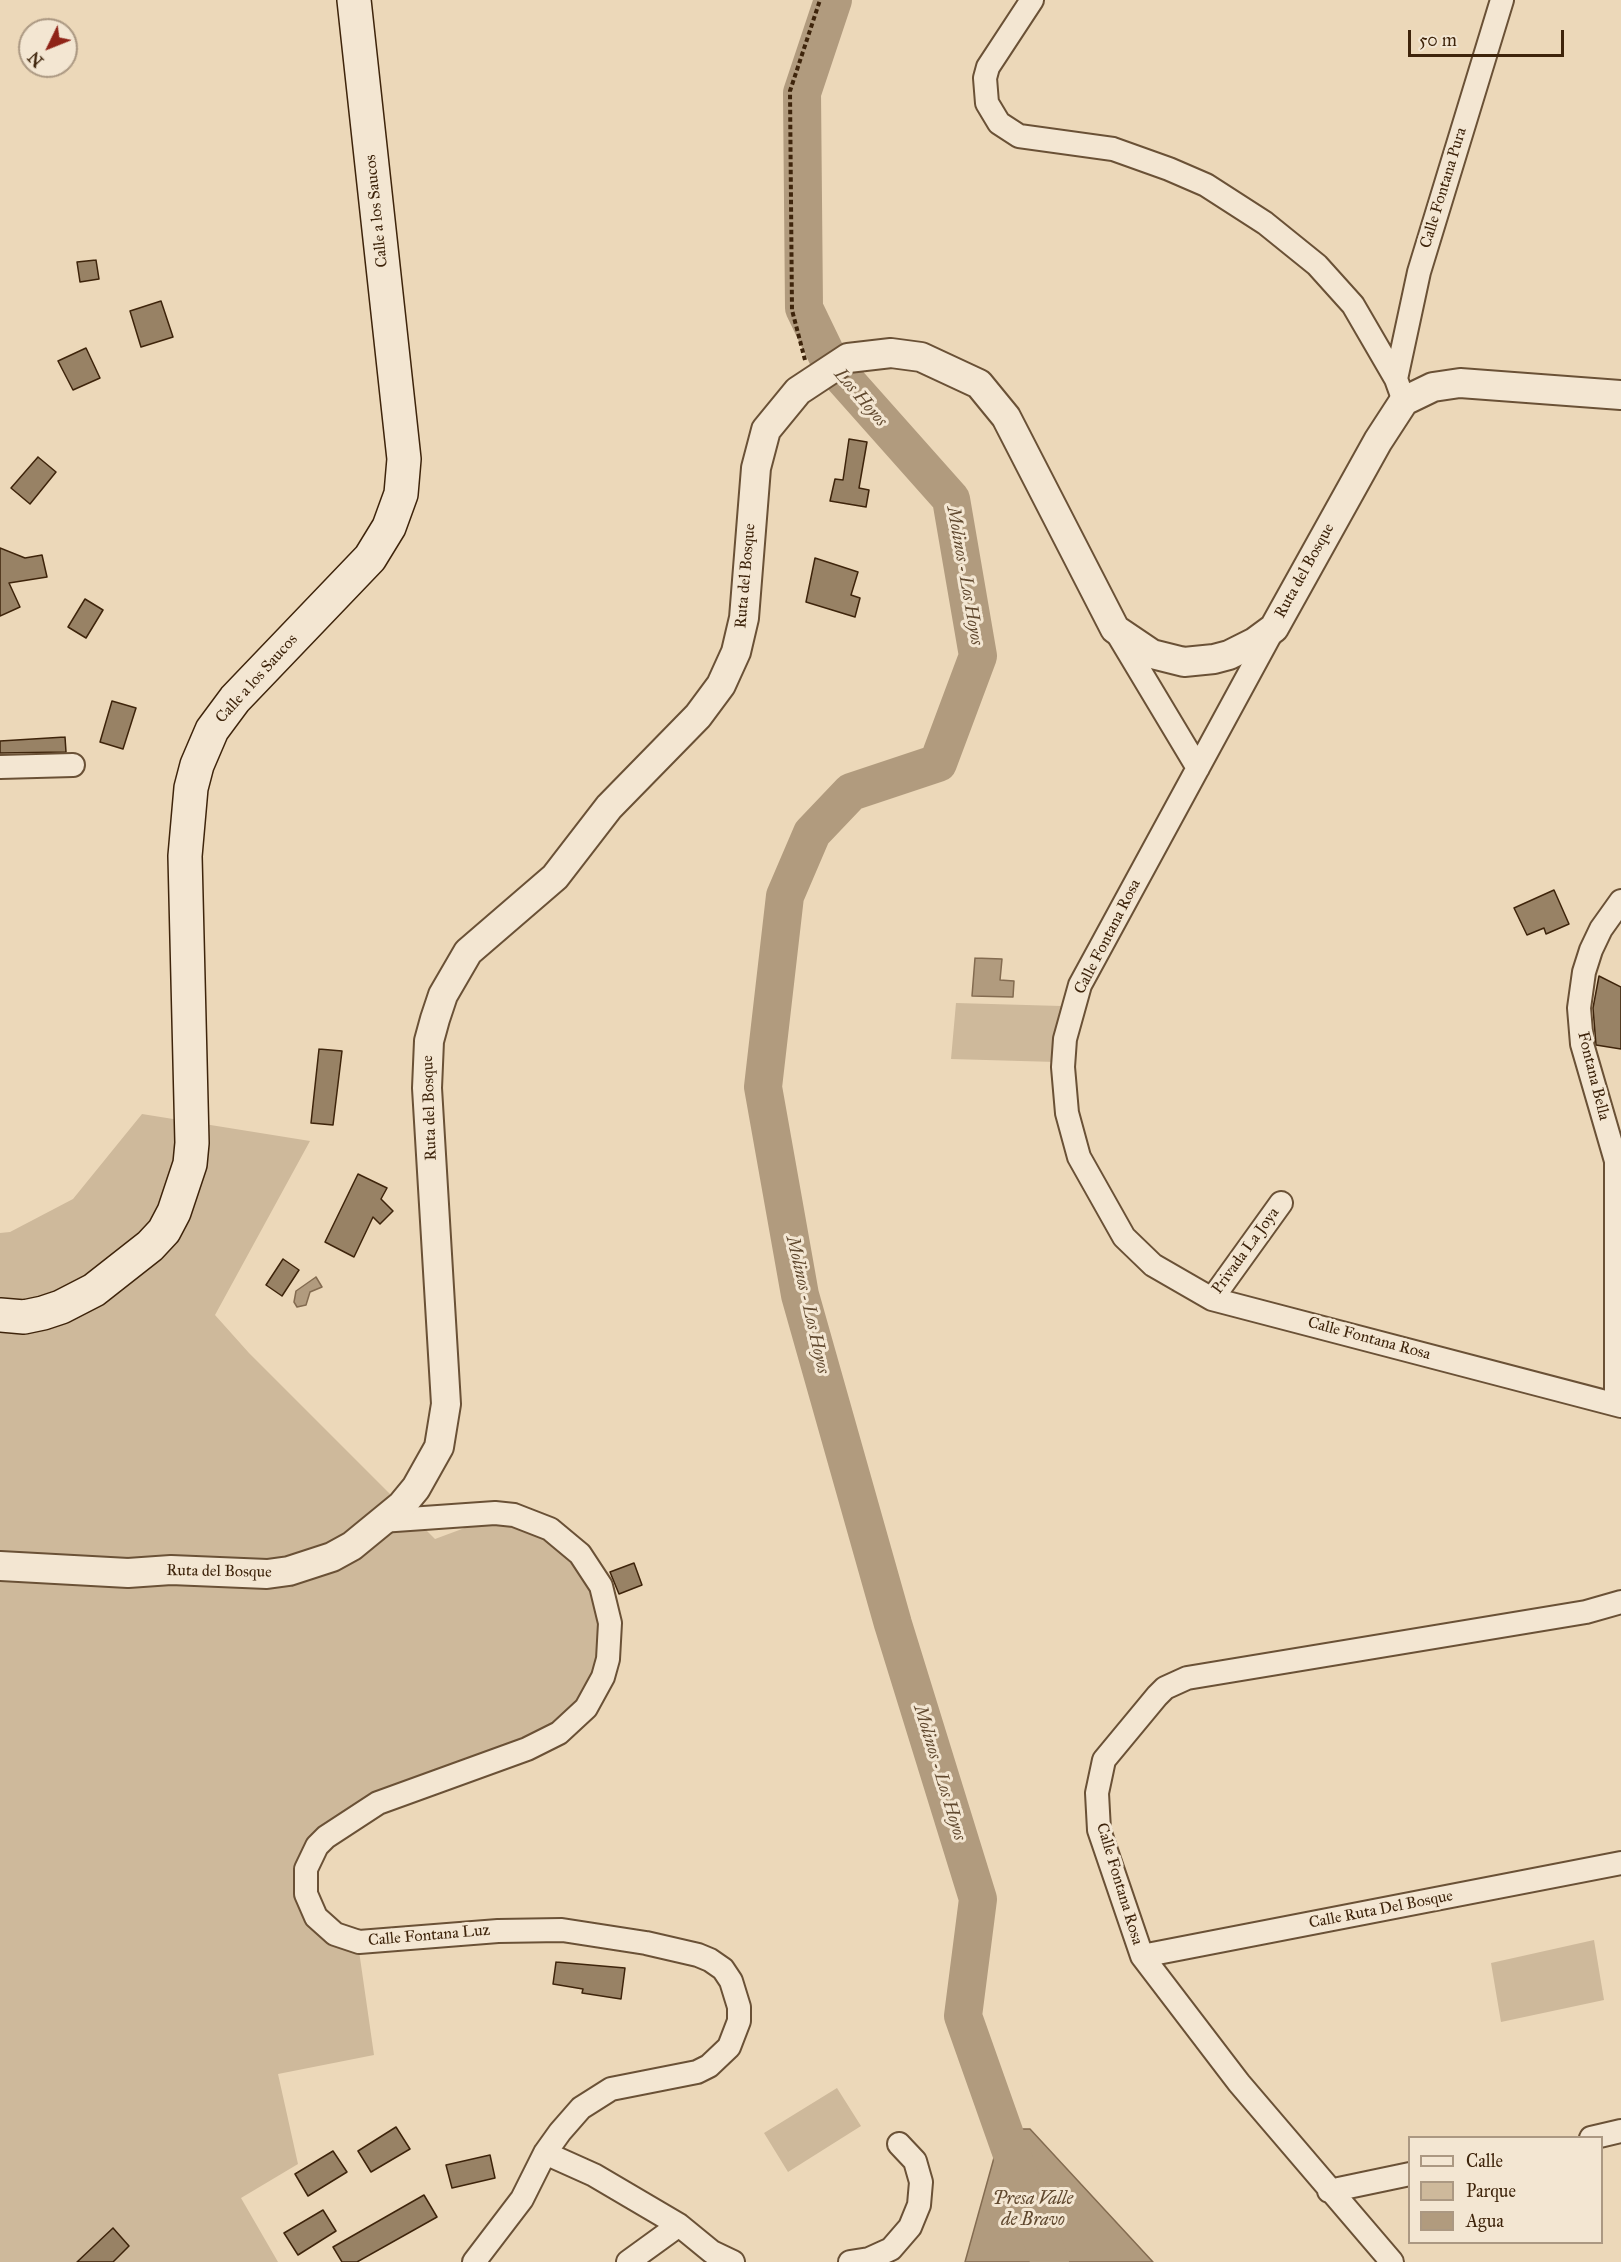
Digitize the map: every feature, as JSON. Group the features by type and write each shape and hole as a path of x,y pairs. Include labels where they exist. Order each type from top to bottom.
{"main road":[{"name":"Calle a los Saucos","path":"0,1315 24,1317 43,1313 94,1290 150,1246 164,1231 174,1212 190,1164 192,1143 185,856 191,788 197,765 212,730 235,699 370,558 389,528 401,494 404,459 354,0"}],"street":[{"path":"1032,0 988,67 985,78 987,103 999,123 1019,136 1113,149 1160,165 1206,185 1256,217 1317,265 1353,305 1400,390 1460,383 1621,395"},
{"name":"Calle Fontana Pura","path":"1400,390 1419,272 1502,0"},
{"name":"Ruta del Bosque","path":"0,1566 118,1572 171,1570 267,1574 300,1568 332,1557 352,1546 402,1505 429,1470 439,1447 444,1426 446,1383 427,1088 429,1041 443,996 468,952 555,877 609,807 698,716 721,685 741,635 756,468 766,430 814,368 848,357 891,353 921,357 979,384 1006,417 1115,628 1152,654 1167,659 1191,662 1214,659 1242,649 1274,628 1378,441 1400,390"},
{"path":"1115,628 1198,768"},
{"name":"Calle Fontana Rosa","path":"1274,628 1080,985 1065,1039 1064,1090 1067,1113 1079,1157 1124,1237 1153,1265 1212,1299 1619,1405"},
{"path":"0,767 73,765"},
{"name":"Fontana Bella","path":"1619,1405 1616,1161 1582,1044 1579,1008 1582,980 1592,950 1601,929 1621,901"},
{"name":"Privada La Joya","path":"1212,1299 1281,1203"},
{"name":"Calle Fontana Luz","path":"381,1521 495,1513 523,1518 550,1529 580,1554 601,1586 610,1623 608,1659 603,1677 586,1708 559,1733 527,1749 378,1803 326,1837 317,1846 306,1869 306,1894 316,1917 335,1934 359,1942 498,1930 562,1930 646,1943 710,1960 723,1969 736,1993 739,2007 737,2028 729,2047 721,2058 697,2072 611,2089 581,2108 545,2153 522,2199 474,2262"},
{"name":"Calle Fontana Rosa","path":"1392,2262 1239,2083 1142,1956 1099,1830 1097,1793 1104,1760 1165,1688 1187,1678 1586,1612 1621,1602"},
{"name":"Calle Ruta Del Bosque","path":"1142,1956 1621,1863"},
{"path":"1601,2136 1621,2132"},
{"path":"850,2262 869,2259 891,2250 910,2227 919,2205 921,2182 915,2161 899,2144"},
{"path":"545,2153 594,2175 679,2225 711,2257 733,2262"},
{"path":"1329,2191 1408,2174"},
{"path":"628,2262 679,2225"}],"path":[{"path":"814,368 792,310 790,91 820,0"}],"green space":[{"path":"956,1003 1061,1006 1056,1062 951,1059"},
{"path":"142,1114 310,1141 215,1315 249,1353 435,1539 470,1526 497,1523 514,1525 548,1538 586,1574 604,1625 590,1689 557,1726 376,1796 298,1882 359,1951 374,2055 278,2074 298,2164 241,2198 278,2262 0,2262 0,1233 10,1232 73,1199"},
{"path":"1594,1940 1604,2000 1501,2022 1491,1963"},
{"path":"837,2088 861,2126 788,2172 764,2133"}],"water":[{"path":"975,958 1002,959 1000,980 1014,981 1013,997 972,996"},
{"path":"316,1277 322,1287 310,1292 306,1305 297,1307 294,1302 296,1291"},
{"name":"Presa Valle de Bravo","path":"1002,2129 1030,2129 1153,2262 965,2262"}],"building":[{"path":"96,260 99,279 80,282 77,262"},
{"path":"161,301 173,337 141,347 130,311"},
{"path":"86,348 100,378 73,390 58,361"},
{"path":"849,439 867,442 859,488 869,490 866,507 830,501 835,479 843,480"},
{"path":"38,457 56,472 30,504 11,488"},
{"path":"0,548 25,558 42,555 47,577 9,583 20,607 0,616"},
{"path":"815,558 858,572 851,595 860,598 855,617 806,602"},
{"path":"85,599 103,610 86,638 68,627"},
{"path":"112,701 136,708 123,749 100,742"},
{"path":"65,737 66,752 0,753 0,741"},
{"path":"1554,890 1569,924 1546,934 1544,928 1527,935 1514,908"},
{"path":"1599,976 1621,987 1621,1049 1596,1045 1593,1008"},
{"path":"319,1049 342,1051 333,1125 311,1123"},
{"path":"358,1174 387,1188 381,1199 393,1211 380,1224 373,1217 354,1257 325,1242"},
{"path":"283,1259 299,1270 282,1296 266,1285"},
{"path":"634,1563 642,1585 619,1594 610,1572"},
{"path":"556,1962 625,1968 621,1999 582,1993 583,1989 553,1984"},
{"path":"396,2127 410,2149 371,2172 358,2151"},
{"path":"333,2151 347,2172 308,2196 295,2174"},
{"path":"490,2155 495,2178 452,2188 446,2165"},
{"path":"424,2195 437,2217 357,2262 342,2262 333,2247"},
{"path":"323,2210 336,2231 298,2255 284,2233"},
{"path":"113,2228 129,2246 113,2262 77,2262"}],"waterway":[{"name":"Molinos - Los Hoyos","path":"833,0 802,93 804,308 831,364 951,499 978,656 938,763 851,792 812,833 785,896 763,1087 800,1295 893,1624 978,1899 963,2016 1050,2262"}],"water label":[{"name":"Los Hoyos","path":"860,398"}]}
